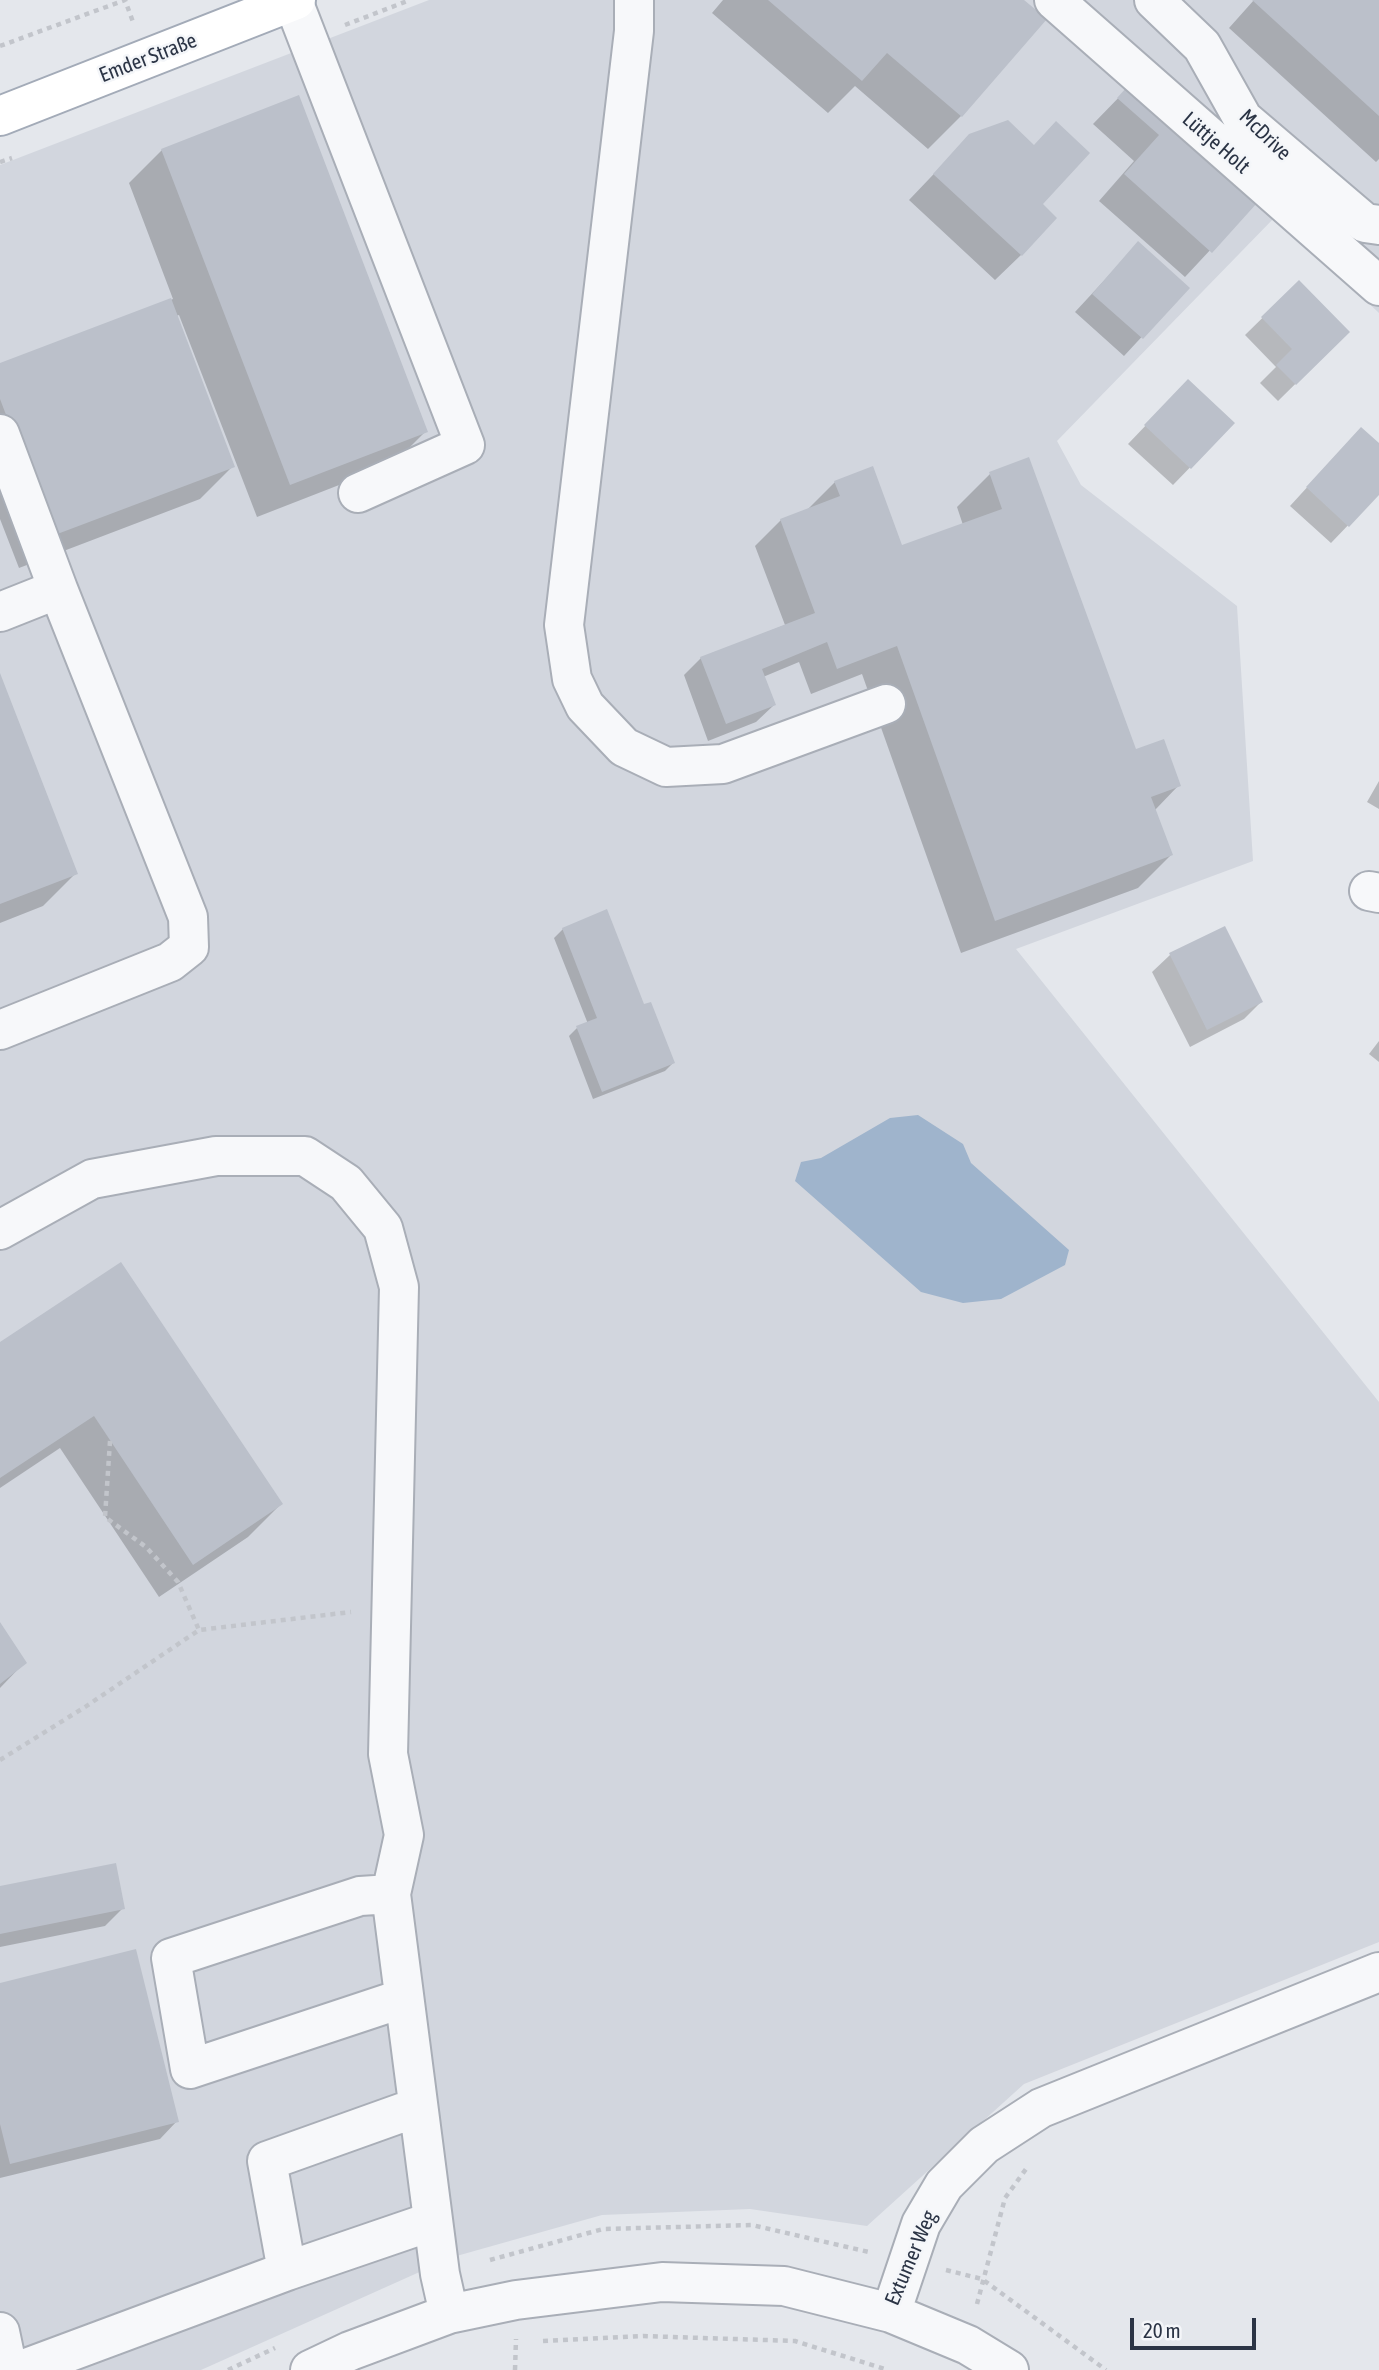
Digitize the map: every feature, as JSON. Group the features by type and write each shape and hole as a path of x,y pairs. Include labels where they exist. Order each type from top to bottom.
{"main road":[{"name":"Emder Straße","path":"0,116 295,1"}],"street":[{"path":"634,0 634,31 564,625 572,679 585,706 624,747 666,768 723,764 886,704"},
{"name":"Lüttje Holt","path":"1054,0 1379,286"},
{"path":"295,1 465,445 358,493"},
{"name":"McDrive","path":"1165,10 1202,46 1243,119 1365,223 1379,225"},
{"path":"0,434 187,917 189,947 170,962 0,1030"},
{"path":"0,612 58,589"},
{"path":"0,1230 92,1179 216,1156 304,1156 346,1183 383,1228 399,1287 388,1754 404,1835 391,1894 440,2274 449,2314"},
{"path":"391,1894 359,1896 171,1958 190,2070 404,1998"},
{"name":"Extumer Weg","path":"310,2370 350,2351 449,2314 516,2300 662,2281 784,2287 891,2313 921,2224 944,2185 984,2145 1041,2108 1379,1972"},
{"path":"288,2272 267,2161 418,2107"},
{"path":"22,2370 433,2221"},
{"path":"891,2313 968,2345 1009,2370"},
{"path":"0,2332 8,2370"}],"path":[{"path":"110,1441 105,1517 146,1547 178,1581 199,1630"},
{"path":"0,1760 85,1707 199,1630 391,1608"},
{"path":"982,2279 1005,2198 1028,2167"},
{"path":"541,2341 643,2336 795,2341 888,2370"},
{"path":"503,2346 529,2342"}],"shaded area":[{"path":"429,0 1379,0 1379,313 1276,216 1057,441 1081,485 1237,606 1253,861 1016,949 1379,1402 1379,1942 1024,2084 867,2226 750,2209 602,2215 453,2257 201,2370 0,2370 0,165"}],"water":[{"path":"918,1115 963,1144 971,1163 1069,1250 1065,1265 1001,1299 963,1303 921,1292 795,1181 801,1162 821,1158 890,1118"}],"building":[{"path":"768,0 1024,0 1047,19 962,117 887,53 862,81"},
{"path":"1252,0 1379,0 1379,116"},
{"path":"1127,87 1257,203 1212,253 1124,174 1159,135 1117,98"},
{"path":"299,95 428,432 290,485 161,149"},
{"path":"1008,120 1034,145 1056,121 1090,153 1043,204 1057,218 1022,256 933,174 969,134"},
{"path":"1138,241 1190,288 1143,339 1092,294"},
{"path":"1299,280 1350,332 1296,385 1276,365 1292,349 1261,317"},
{"path":"171,298 235,467 52,536 0,399 0,363"},
{"path":"1188,379 1235,423 1191,469 1144,425"},
{"path":"1361,427 1379,443 1379,495 1349,527 1306,487"},
{"path":"1029,457 1136,749 1164,739 1181,786 1151,797 1173,855 995,921 897,646 837,669 827,642 762,669 776,705 726,724 700,657 815,613 780,519 840,496 834,481 873,466 902,545 1002,509 989,472"},
{"path":"0,673 78,874 0,904"},
{"path":"607,909 644,1004 651,1002 675,1063 602,1092 576,1026 597,1018 562,928"},
{"path":"1225,926 1263,1002 1207,1030 1169,953"},
{"path":"121,1262 283,1504 193,1565 94,1416 0,1478 0,1342"},
{"path":"0,1622 27,1663 0,1684"},
{"path":"116,1863 125,1909 0,1934 0,1886"},
{"path":"136,1949 179,2122 10,2164 0,2124 0,1983"}]}
